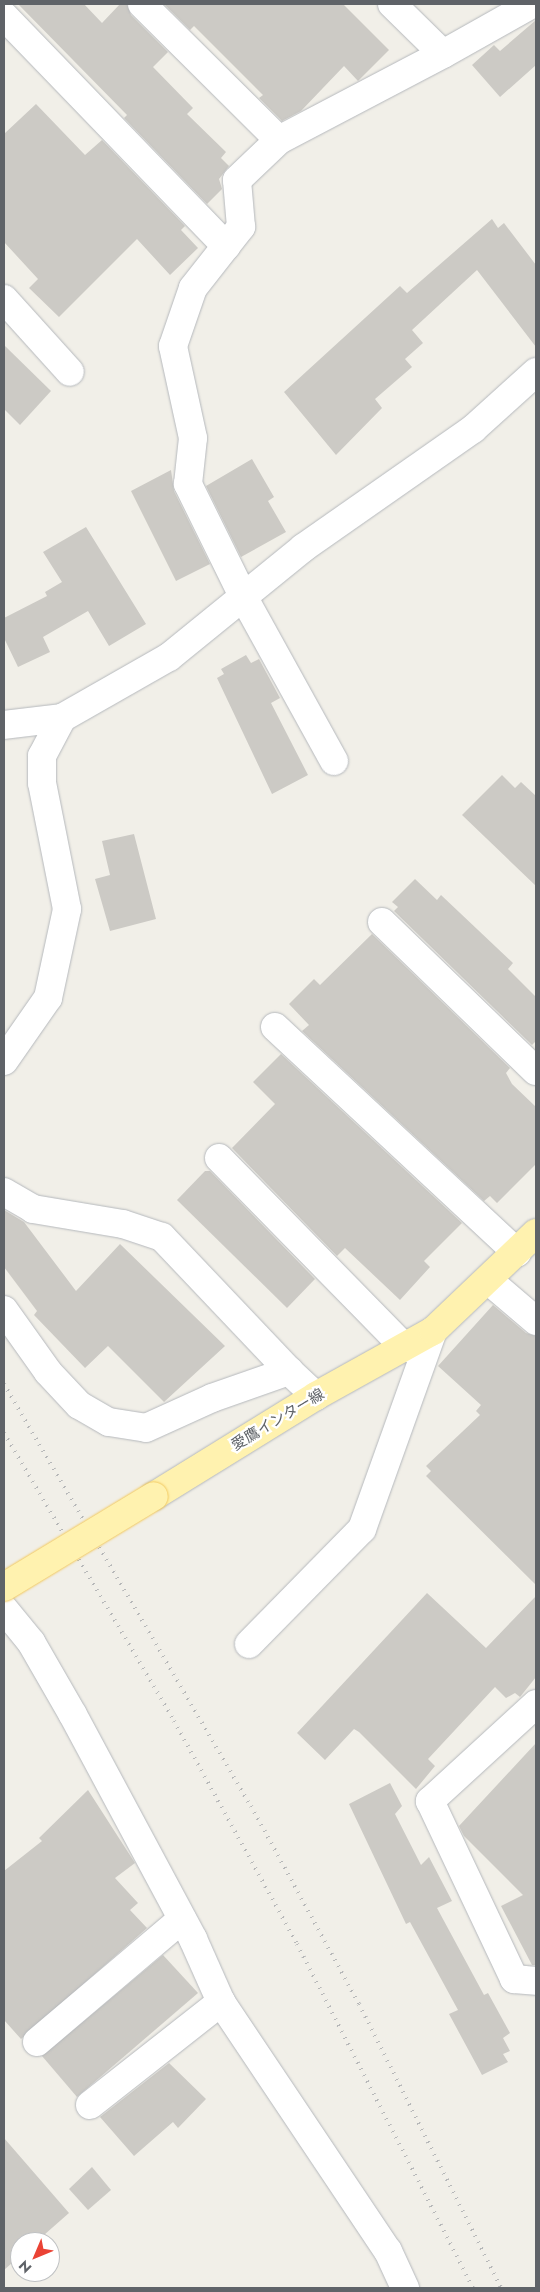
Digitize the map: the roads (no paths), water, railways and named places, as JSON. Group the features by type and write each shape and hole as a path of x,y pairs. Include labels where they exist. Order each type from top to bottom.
{"main road":[{"name":"愛鷹インター線","path":"4,1587 316,1396 433,1331 536,1232"}],"street":[{"path":"142,4 279,140"},
{"path":"392,4 443,54"},
{"path":"334,761 243,596 188,484 193,438 173,346 193,288 241,227 237,180 279,140 443,54 532,4"},
{"path":"4,16 226,246"},
{"path":"4,299 70,372"},
{"path":"4,725 62,718 169,657 303,548 474,429 536,372"},
{"path":"4,1061 48,998 67,909 42,782 42,756 62,718"},
{"path":"382,922 536,1071"},
{"path":"276,1027 516,1253"},
{"path":"219,1158 405,1348"},
{"path":"4,1192 33,1210 144,1228 162,1237 289,1371 316,1396"},
{"path":"488,1280 536,1321"},
{"path":"4,1310 48,1372 79,1405 109,1422 146,1428 212,1398 289,1371"},
{"path":"249,1644 362,1529 433,1331"},
{"path":"4,1609 31,1642 182,1919 220,2002 388,2251 405,2288"},
{"path":"536,1704 430,1800 514,1979 536,1981"},
{"path":"37,2042 182,1919"},
{"path":"90,2105 220,2002"}],"railway":[{"path":"4,1384 251,1806 359,2004 501,2288"},
{"path":"4,1433 174,1721 297,1944 473,2288"}]}
